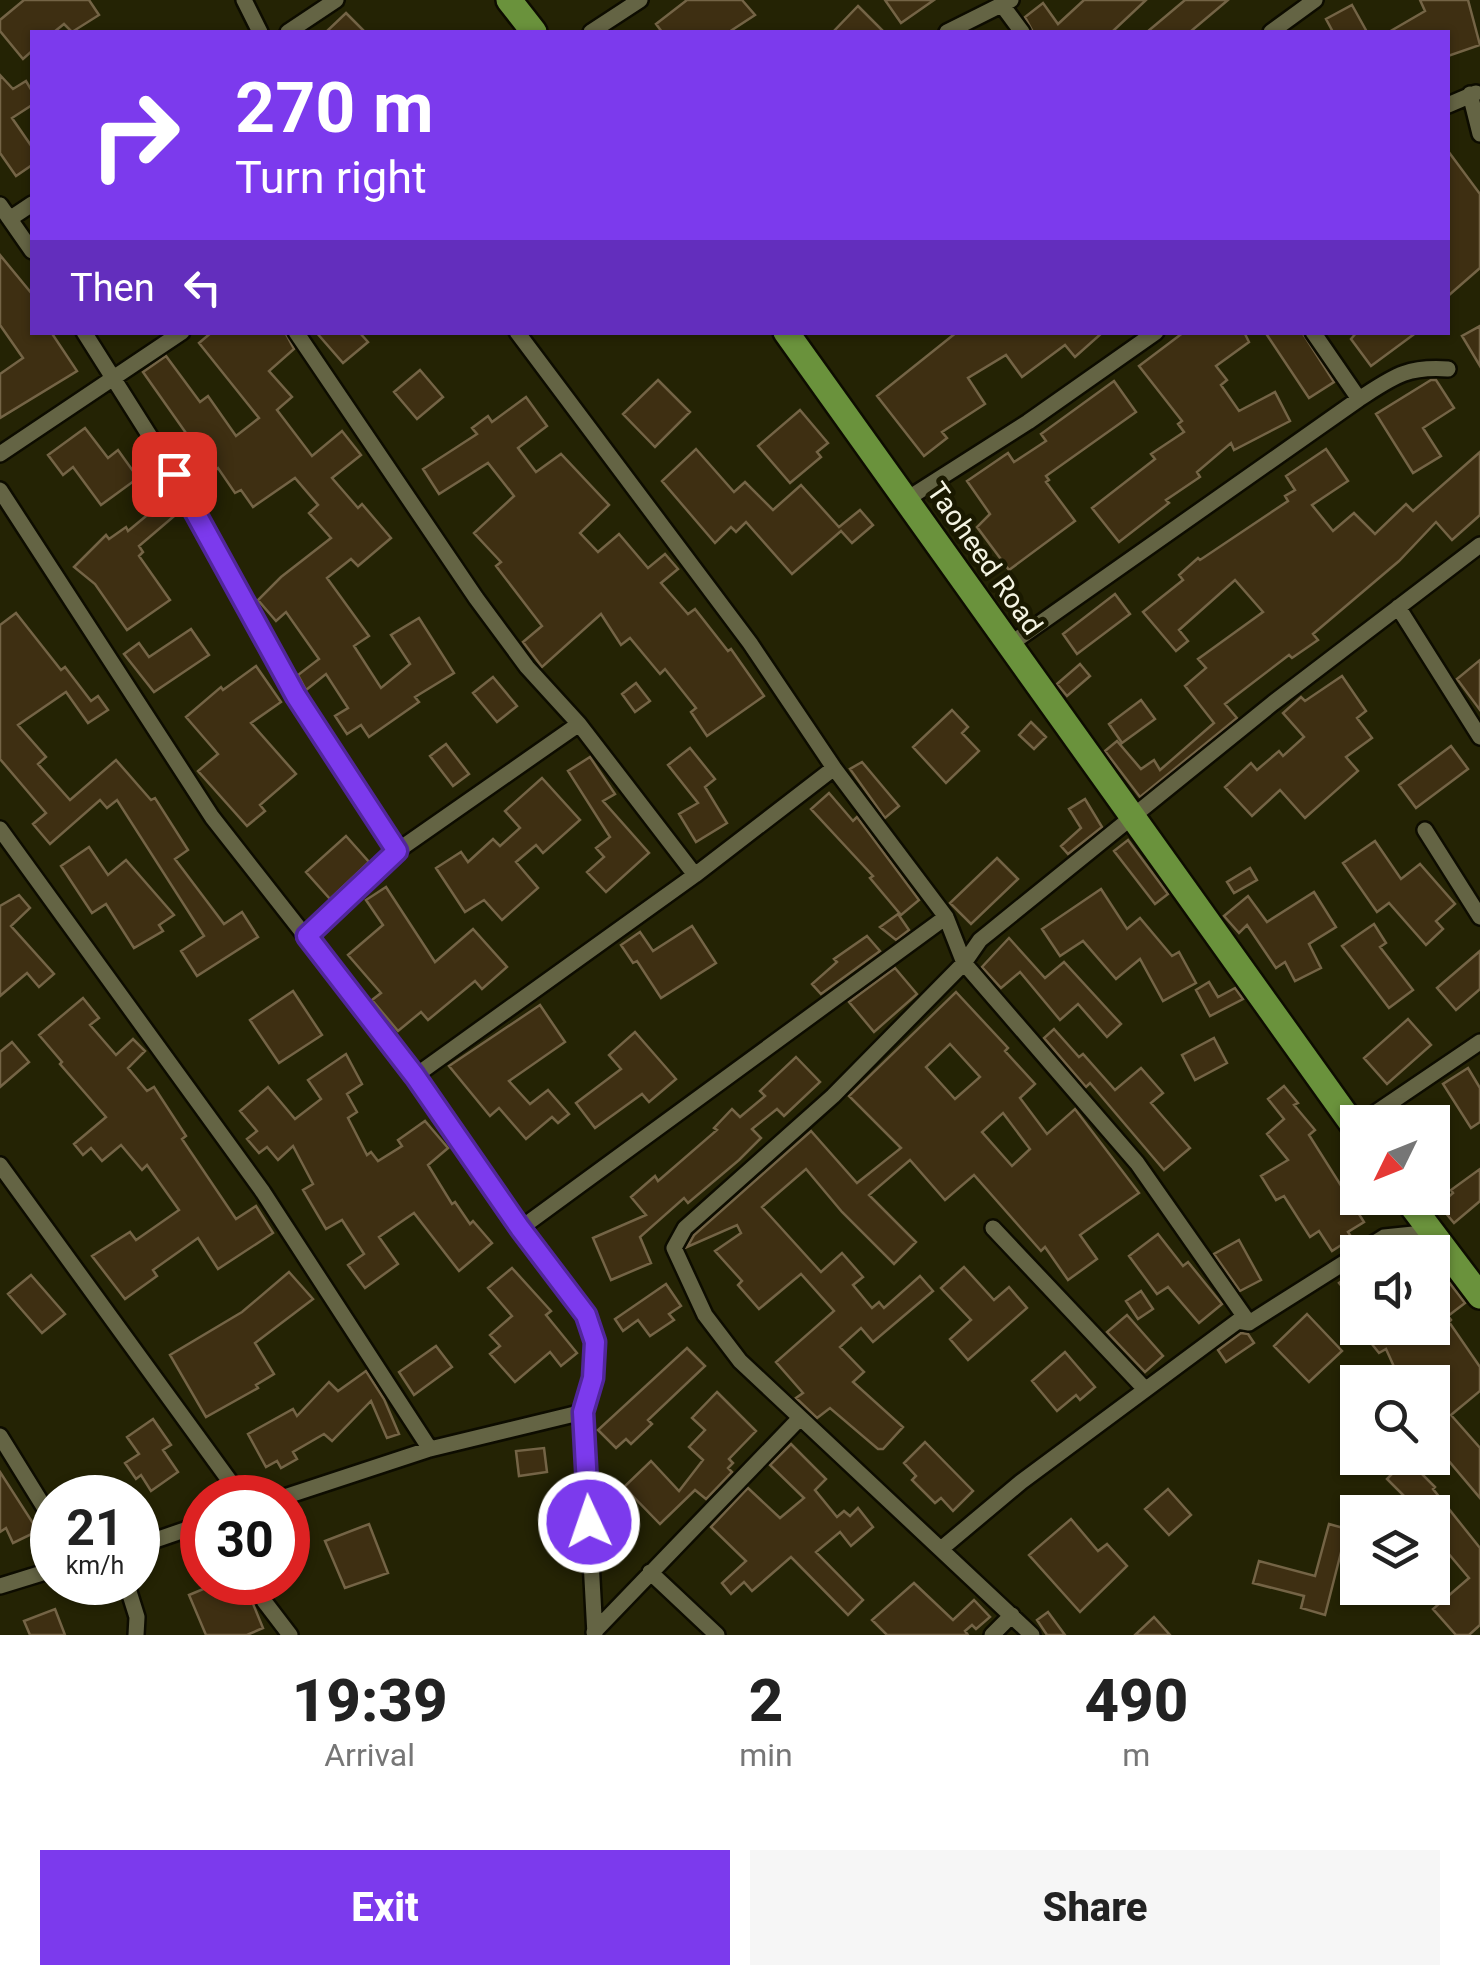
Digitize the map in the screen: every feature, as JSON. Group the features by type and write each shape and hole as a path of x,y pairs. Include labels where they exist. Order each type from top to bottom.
{"main road":[{"path":"509,0 532,30"},
{"name":"Taoheed Road","path":"796,336 1009,645 1342,1105"},
{"path":"1419,1215 1480,1296"}],"street":[{"path":"244,0 259,30"},
{"path":"291,30 336,0"},
{"path":"595,30 640,0"},
{"path":"1274,30 1315,0"},
{"path":"951,30 1007,2 1021,30"},
{"path":"1450,103 1475,93 1480,134"},
{"path":"0,204 30,249"},
{"path":"12,218 30,205"},
{"path":"86,335 194,506 296,696 397,851"},
{"path":"0,454 178,335"},
{"path":"298,335 476,598 695,875"},
{"path":"519,335 750,643 834,768 946,918 964,963 1137,1163 1249,1323"},
{"path":"907,498 1028,422 1152,335"},
{"path":"1316,335 1358,398"},
{"path":"1009,645 1358,398 1418,367 1448,370"},
{"path":"0,490 212,816 415,1076 520,1228 586,1315 595,1342 593,1378 583,1412 594,1633"},
{"path":"1032,1635 740,1361 704,1315 674,1248 685,1228 832,1096 964,963 980,940 1274,703 1480,545"},
{"path":"1398,607 1480,737"},
{"path":"307,936 397,851 579,724"},
{"path":"415,1076 695,875 834,768"},
{"path":"0,829 264,1192 430,1449"},
{"path":"1425,830 1480,917"},
{"path":"520,1228 946,918"},
{"path":"1390,1105 1480,1042"},
{"path":"0,1165 225,1475"},
{"path":"993,1228 1144,1388"},
{"path":"1408,1235 1432,1232"},
{"path":"942,1550 1021,1482 1144,1388 1238,1321 1249,1323 1340,1265"},
{"path":"310,1488 430,1449 583,1412"},
{"path":"594,1633 798,1418"},
{"path":"0,1436 30,1484"},
{"path":"650,1572 717,1635"},
{"path":"0,1586 30,1577"},
{"path":"133,1605 136,1635"},
{"path":"268,1605 290,1635"},
{"path":"992,1635 1012,1615"}],"building":[{"path":"24,0 89,0 99,15 75,30 64,24 56,30 30,30 30,53 23,59 0,31 0,20"},
{"path":"687,0 742,0 755,15 732,30 660,30 656,24"},
{"path":"885,0 934,0 901,23"},
{"path":"1084,0 1146,0 1114,30 1032,30 1025,17 1043,3 1058,24"},
{"path":"1185,0 1228,0 1192,30 1149,30"},
{"path":"1420,0 1468,0 1480,45 1450,55 1450,30 1392,30 1425,11"},
{"path":"1352,5 1366,30 1332,30 1326,19"},
{"path":"858,6 882,30 835,30"},
{"path":"346,13 363,30 328,30"},
{"path":"0,75 13,89 26,81 30,88 30,106 12,118 30,144 30,166 16,176 0,153"},
{"path":"1450,154 1480,194 1480,268 1450,294"},
{"path":"0,255 30,292 30,335 53,335 77,371 0,418 0,374 23,358 0,325"},
{"path":"1480,326 1480,366 1462,336"},
{"path":"208,335 287,335 294,349 269,371 292,397 277,410 312,456 342,431 361,455 332,478 358,508 362,504 391,538 358,566 351,559 327,578 369,636 354,646 381,688 410,664 391,635 419,618 454,673 415,697 419,702 369,737 361,725 347,734 335,716 348,708 326,674 306,690 298,675 319,659 286,612 276,621 258,600 331,538 309,513 318,505 295,478 253,507 241,490 235,493 218,468 202,482 192,471 205,460 143,372 166,356 200,402 208,396 236,436 259,418 199,343"},
{"path":"319,335 362,335 368,342 343,363"},
{"path":"953,335 1100,335 1075,357 1065,345 1022,377 1006,355 968,378 985,404 942,432 947,438 924,456 877,396"},
{"path":"1180,335 1246,335 1249,342 1216,366 1227,380 1221,385 1239,411 1275,392 1290,421 1234,450 1231,443 1197,472 1200,477 1166,500 1169,503 1119,542 1092,508 1155,459 1151,454 1184,432 1178,424 1182,421 1139,366"},
{"path":"1267,335 1304,335 1334,382 1309,398"},
{"path":"1354,335 1413,335 1371,366 1351,339"},
{"path":"420,370 443,397 417,419 394,392"},
{"path":"658,380 690,412 655,447 623,414"},
{"path":"1436,380 1454,408 1423,428 1441,456 1413,473 1376,414"},
{"path":"1114,381 1136,412 1046,476 1046,482 1075,521 1009,570 977,527 990,514 967,481 1008,453 1014,462 1046,441 1041,434"},
{"path":"526,397 547,426 518,448 536,472 561,454 609,505 580,533 598,552 619,534 648,568 665,554 678,569 661,583 688,614 695,609 728,651 731,649 764,696 707,736 691,712 696,708 665,669 660,674 630,638 621,645 601,614 542,667 523,642 542,626 496,566 501,562 474,533 514,496 488,463 439,494 423,469 477,434 472,428 488,416 492,422"},
{"path":"800,410 828,443 817,452 821,457 790,483 758,446"},
{"path":"85,428 108,458 118,450 138,478 101,505 73,467 63,475 48,455"},
{"path":"696,449 734,492 745,482 773,510 801,485 839,527 860,510 873,525 852,543 841,531 792,574 746,522 736,532 731,527 715,543 662,481"},
{"path":"1326,449 1348,481 1312,505 1333,531 1354,513 1375,534 1406,504 1413,511 1480,452 1480,515 1452,540 1436,522 1399,561 1313,634 1318,640 1292,658 1289,655 1225,704 1237,718 1140,797 1105,751 1117,741 1141,769 1154,760 1160,770 1214,723 1185,686 1206,668 1198,659 1263,612 1235,580 1179,630 1188,641 1176,651 1143,612 1183,580 1179,575 1198,558 1288,501 1285,496 1295,490 1286,476"},
{"path":"169,497 180,511 139,546 143,552 139,556 170,600 127,630 95,584 74,567 106,535 109,539 126,527 128,531"},
{"path":"1115,594 1130,614 1077,654 1063,634"},
{"path":"16,613 61,670 65,667 91,701 98,696 108,710 88,723 66,692 18,725 46,757 38,764 70,800 116,760 151,800 155,798 188,850 175,859 224,924 242,912 258,937 197,976 181,951 204,936 117,800 107,808 100,800 50,844 33,824 46,813 0,759 0,625"},
{"path":"191,629 209,655 154,692 124,654 139,643 149,657"},
{"path":"1480,660 1480,710 1457,679"},
{"path":"1080,664 1090,676 1067,696 1057,684"},
{"path":"256,666 281,702 251,723 296,774 260,805 265,811 247,826 198,771 218,754 186,717 221,687 223,690"},
{"path":"1342,676 1366,711 1357,718 1372,738 1346,757 1358,771 1305,818 1280,790 1252,816 1225,787 1251,763 1257,770 1279,751 1283,756 1304,737 1283,713 1301,697 1305,701"},
{"path":"493,677 517,706 497,722 473,693"},
{"path":"636,683 650,701 635,712 622,694"},
{"path":"1141,700 1155,719 1122,743 1109,724"},
{"path":"952,710 968,727 962,733 979,751 946,783 913,747"},
{"path":"1031,722 1046,737 1034,749 1019,735"},
{"path":"446,744 469,774 453,786 430,756"},
{"path":"1451,746 1468,769 1416,808 1399,785"},
{"path":"690,748 715,779 705,787 727,823 696,842 679,814 698,803 668,765"},
{"path":"590,757 615,794 603,801 649,853 606,892 587,872 604,857 596,848 610,837 568,771"},
{"path":"862,762 899,806 885,818 850,769"},
{"path":"542,778 580,820 543,853 536,845 516,862 538,888 502,920 484,900 465,912 436,868 461,852 468,862 493,839 500,846 520,828 505,811"},
{"path":"829,793 853,821 857,817 919,900 901,915 870,878 873,876 811,809"},
{"path":"1085,799 1102,827 1068,854 1061,846 1081,828 1069,809"},
{"path":"346,836 369,862 330,899 306,872"},
{"path":"1128,840 1168,894 1155,904 1114,851"},
{"path":"1375,841 1401,879 1420,864 1455,904 1436,921 1443,929 1426,945 1389,903 1377,912 1343,863"},
{"path":"89,847 108,875 126,860 174,915 159,925 163,931 134,948 106,904 92,913 61,866"},
{"path":"997,858 1018,879 971,924 950,903"},
{"path":"1250,868 1257,880 1234,893 1227,882"},
{"path":"386,887 435,962 473,929 507,967 482,989 475,981 428,1020 421,1012 398,1031 372,1000 381,993 348,955 383,925 366,900"},
{"path":"1101,889 1127,929 1140,918 1172,956 1179,952 1196,983 1163,1001 1140,959 1116,979 1083,941 1060,956 1042,929"},
{"path":"1314,892 1336,927 1309,944 1321,968 1295,981 1285,962 1276,968 1247,925 1239,933 1224,916 1248,896 1267,922"},
{"path":"19,895 30,908 11,926 54,974 39,987 27,973 0,996 0,906"},
{"path":"898,914 909,930 896,940 880,927"},
{"path":"1374,924 1386,943 1380,947 1413,990 1389,1008 1342,946"},
{"path":"692,926 716,963 661,998 637,961 633,963 621,945 640,932 653,951"},
{"path":"867,936 880,951 821,994 812,984 837,962 834,959"},
{"path":"1009,938 1045,978 1064,962 1121,1024 1107,1037 1078,1004 1060,1020 1020,972 1001,988 982,967"},
{"path":"1480,951 1480,989 1456,1010 1437,988"},
{"path":"895,968 917,994 874,1032 849,1002"},
{"path":"1209,982 1218,997 1235,988 1243,999 1210,1016 1196,990"},
{"path":"293,991 322,1035 279,1063 250,1020"},
{"path":"956,992 1035,1084 1020,1098 1047,1134 1075,1109 1139,1193 1080,1235 1097,1259 1068,1280 1045,1247 1041,1251 974,1175 945,1200 910,1160 869,1195 916,1242 894,1264 806,1169 762,1207 821,1272 842,1253 863,1277 853,1285 872,1308 879,1302 884,1308 920,1276 933,1291 873,1342 861,1328 840,1347 864,1372 853,1382 903,1427 883,1449 878,1449 830,1408 817,1418 796,1398 803,1393 776,1362 834,1311 801,1274 759,1309 738,1285 742,1281 715,1251 741,1233 737,1225 687,1247 694,1235 811,1131 857,1183 901,1148 849,1096","holes":["950,1044 980,1077 955,1099 926,1067","1003,1113 1030,1149 1012,1166 982,1132"]},
{"path":"83,998 99,1018 90,1025 116,1055 133,1039 145,1051 128,1068 147,1091 154,1087 186,1136 182,1139 236,1219 256,1206 273,1233 218,1269 198,1238 153,1270 157,1276 125,1299 92,1256 130,1232 136,1240 179,1210 147,1165 142,1170 121,1145 102,1161 91,1148 83,1155 74,1144 106,1117 39,1035"},
{"path":"540,1005 565,1042 509,1081 530,1104 548,1090 569,1114 558,1123 552,1117 526,1139 499,1108 490,1116 449,1066"},
{"path":"1408,1019 1431,1045 1387,1084 1364,1058"},
{"path":"1054,1029 1115,1090 1141,1068 1163,1093 1151,1103 1190,1148 1164,1170 1090,1083 1086,1087 1044,1038"},
{"path":"635,1032 676,1079 649,1102 642,1094 595,1128 576,1103 621,1069 609,1055"},
{"path":"1214,1038 1227,1063 1195,1080 1182,1055"},
{"path":"12,1042 29,1062 0,1087 0,1052"},
{"path":"346,1054 362,1084 347,1094 357,1112 348,1118 367,1155 371,1152 378,1161 402,1146 398,1140 425,1121 448,1148 428,1165 452,1204 455,1202 470,1224 473,1221 492,1243 459,1271 414,1213 379,1237 398,1264 365,1288 348,1265 364,1254 342,1220 326,1229 303,1190 313,1184 293,1146 278,1160 267,1147 259,1153 247,1139 257,1131 240,1111 268,1087 295,1119 321,1099 308,1080"},
{"path":"796,1057 820,1082 784,1116 777,1109 752,1129 761,1138 739,1160 688,1203 684,1198 640,1237 651,1263 611,1280 593,1238 646,1215 631,1197 655,1176 658,1181 717,1130 714,1128 732,1109 740,1117 765,1096 760,1091"},
{"path":"1468,1068 1480,1088 1480,1122 1471,1128 1443,1084"},
{"path":"1284,1086 1298,1103 1294,1105 1315,1130 1309,1135 1340,1184 1340,1215 1360,1215 1364,1222 1348,1232 1350,1235 1340,1235 1340,1246 1332,1251 1319,1231 1310,1237 1284,1196 1276,1200 1261,1176 1288,1160 1267,1134 1284,1119 1268,1099"},
{"path":"1480,1169 1480,1201 1454,1223 1447,1215 1451,1190"},
{"path":"1158,1234 1183,1266 1188,1262 1222,1304 1199,1323 1168,1287 1157,1294 1129,1256"},
{"path":"1239,1240 1261,1280 1240,1291 1214,1254"},
{"path":"964,1267 994,1300 1009,1287 1027,1308 968,1360 950,1339 971,1320 941,1288"},
{"path":"512,1268 551,1311 546,1315 577,1353 561,1366 550,1352 515,1382 490,1354 500,1346 490,1335 512,1316 488,1288"},
{"path":"289,1272 313,1299 255,1343 274,1374 256,1385 258,1388 206,1417 170,1355 242,1312"},
{"path":"31,1275 65,1314 42,1333 8,1294"},
{"path":"1450,1283 1465,1303 1450,1314"},
{"path":"666,1284 681,1306 669,1314 674,1320 650,1336 638,1320 623,1331 615,1319"},
{"path":"1141,1291 1153,1309 1138,1319 1126,1301"},
{"path":"1307,1314 1342,1351 1309,1382 1274,1346"},
{"path":"1127,1315 1163,1356 1145,1372 1107,1332"},
{"path":"1450,1323 1480,1367 1480,1391 1451,1415 1480,1448 1480,1498 1450,1462 1450,1365 1393,1365 1386,1349 1379,1353 1373,1345 1450,1345"},
{"path":"1241,1333 1248,1334 1254,1343 1226,1362 1218,1350"},
{"path":"436,1346 452,1367 414,1395 399,1372"},
{"path":"687,1348 705,1366 648,1420 652,1424 631,1444 626,1439 616,1448 598,1430"},
{"path":"1065,1352 1095,1387 1080,1400 1076,1395 1057,1411 1032,1381"},
{"path":"366,1371 399,1434 387,1438 371,1401 332,1441 324,1434 293,1452 297,1459 281,1468 277,1461 266,1467 248,1434 293,1409 297,1416 329,1382 338,1391"},
{"path":"717,1392 756,1431 729,1459 732,1472 706,1499 695,1490 660,1524 624,1487 651,1461 679,1491 703,1460 689,1447 705,1430 692,1418"},
{"path":"153,1419 171,1445 163,1450 178,1472 160,1485 160,1475 133,1475 125,1463 139,1454 127,1437"},
{"path":"925,1442 973,1491 953,1511 941,1498 935,1503 912,1480 916,1476 904,1463"},
{"path":"791,1444 826,1479 815,1490 837,1517 844,1511 850,1516 858,1508 873,1527 851,1546 840,1532 816,1552 863,1600 848,1615 791,1557 752,1591 744,1582 731,1594 722,1583 746,1561 711,1527 748,1488 780,1518 804,1498 770,1465"},
{"path":"544,1448 547,1472 519,1476 516,1451"},
{"path":"0,1472 30,1519 30,1535 13,1543 6,1528 0,1532"},
{"path":"1391,1475 1423,1475 1438,1495 1403,1495 1387,1479"},
{"path":"1168,1489 1191,1515 1169,1535 1145,1509"},
{"path":"1450,1510 1480,1548 1480,1625 1469,1635 1456,1635 1433,1609 1450,1605 1450,1594 1469,1578 1450,1555"},
{"path":"1071,1519 1098,1551 1107,1544 1127,1566 1080,1612 1029,1555"},
{"path":"369,1524 388,1573 345,1588 325,1541"},
{"path":"1329,1524 1340,1527 1340,1556 1325,1615 1301,1608 1304,1596 1253,1583 1259,1561 1315,1576"},
{"path":"914,1583 953,1620 974,1600 990,1617 976,1629 972,1625 965,1631 968,1635 887,1635 872,1620"},
{"path":"193,1605 254,1605 263,1628 247,1635 206,1635"},
{"path":"55,1609 65,1635 30,1635 24,1621"},
{"path":"1048,1612 1065,1635 1047,1635 1037,1620"},
{"path":"1154,1617 1170,1635 1135,1635"}],"route":[{"path":"174,474 296,696 397,851 307,936 415,1076 520,1228 586,1315 595,1342 593,1378 583,1412 589,1522"}]}
